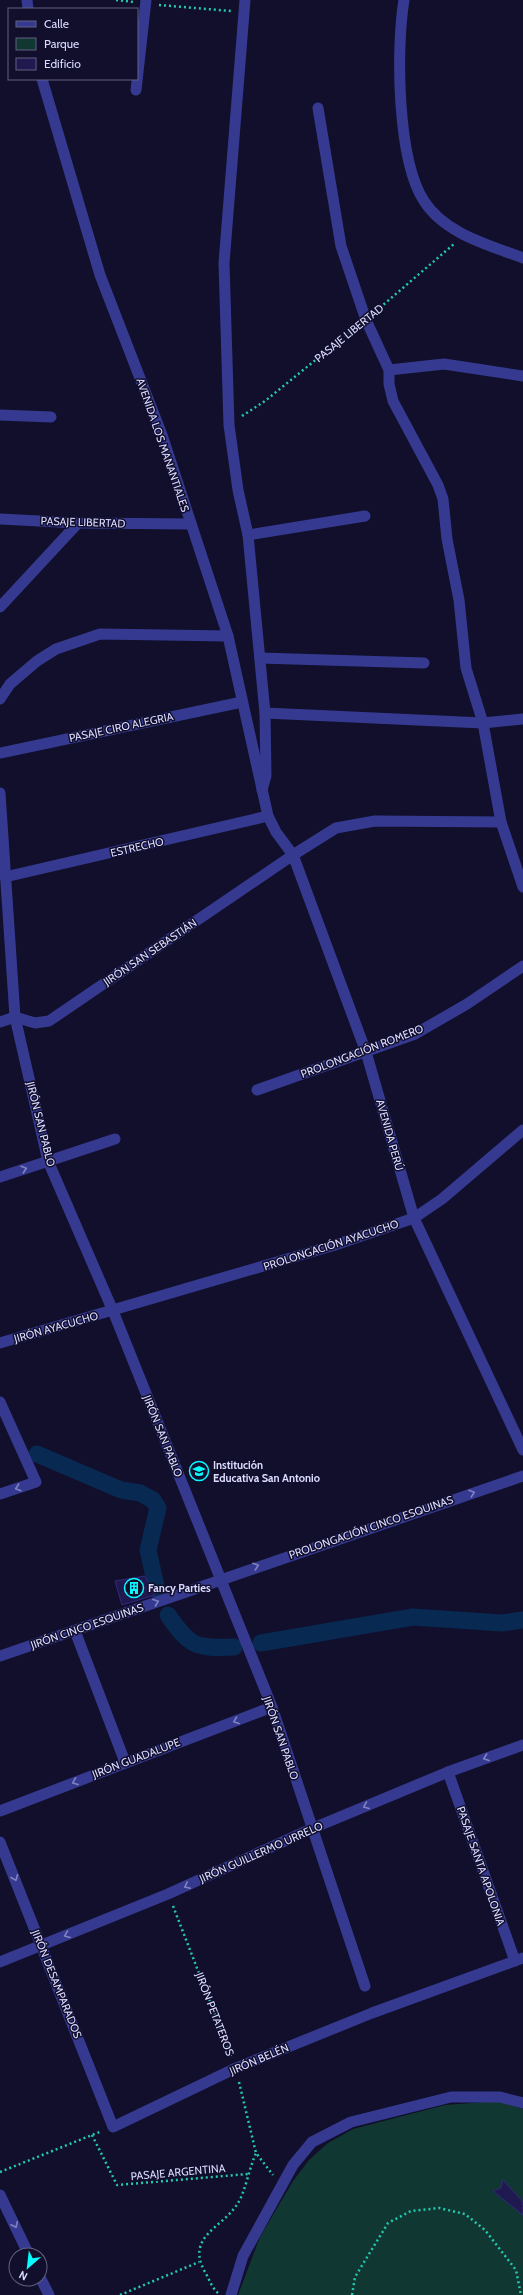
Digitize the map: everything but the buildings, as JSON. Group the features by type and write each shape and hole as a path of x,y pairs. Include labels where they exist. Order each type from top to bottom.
{"street":[{"path":"245,0 224,263 229,425 238,490 248,535 265,713 266,776 262,790"},
{"path":"404,0 400,21 403,133 415,183 424,202 439,217 464,235 523,258"},
{"path":"138,72 146,2"},
{"name":"AVENIDA LOS MANANTIALES","path":"42,80 100,275 162,435 228,636 268,816"},
{"path":"136,90 137,80"},
{"path":"318,108 341,246 366,320 389,370 389,384 393,401 438,485 443,499 447,539 459,600 466,668 483,723 501,822 523,887"},
{"path":"389,370 444,364 523,376"},
{"path":"0,415 51,417"},
{"path":"248,535 365,516"},
{"name":"PASAJE LIBERTAD","path":"0,519 78,523 191,524"},
{"path":"0,608 78,523"},
{"path":"0,699 10,684 37,661 56,649 100,634 123,632 228,636"},
{"path":"260,658 424,663"},
{"name":"PASAJE CIRO ALEGRIA","path":"0,753 242,702"},
{"path":"265,713 483,723 523,719"},
{"name":"JIRÓN SAN PABLO","path":"0,793 15,1017 48,1161 113,1311 219,1579 272,1707 311,1829 365,1986"},
{"name":"AVENIDA PERÚ","path":"268,816 276,832 293,855 366,1052 414,1218 523,1450"},
{"name":"ESTRECHO","path":"5,877 268,816"},
{"name":"JIRÓN SAN SEBASTIÁN","path":"15,1017 35,1023 49,1021 293,855 336,828 375,821 501,822"},
{"name":"PROLONGACIÓN ROMERO","path":"257,1090 415,1034 467,1004 523,966"},
{"path":"0,1022 15,1017"},
{"name":"PROLONGACIÓN AYACUCHO","path":"113,1311 335,1245 414,1218 442,1199 523,1130"},
{"path":"0,1177 115,1139"},
{"name":"JIRÓN AYACUCHO","path":"0,1343 113,1311"},
{"path":"0,1402 36,1482 0,1494"},
{"name":"PROLONGACIÓN CINCO ESQUINAS","path":"219,1579 523,1476"},
{"name":"JIRÓN CINCO ESQUINAS","path":"0,1656 75,1631 219,1579"},
{"path":"75,1631 124,1762"},
{"name":"JIRÓN GUADALUPE","path":"0,1811 124,1762 272,1707"},
{"name":"JIRÓN GUILLERMO URRELO","path":"0,1962 168,1894 311,1829 448,1772 523,1745"},
{"name":"PASAJE SANTA APOLONIA","path":"448,1772 519,1960"},
{"name":"JIRÓN DESAMPARADOS","path":"0,1842 113,2127"},
{"name":"JIRÓN BELÉN","path":"113,2127 236,2068 372,2013 519,1960"},
{"path":"231,2295 243,2256 293,2165 312,2142 351,2122 451,2098 500,2097 523,2103"},
{"path":"0,2195 25,2247"}],"path":[{"path":"116,0 244,12"},
{"name":"PASAJE LIBERTAD","path":"229,425 265,400 366,320 464,235"},
{"name":"JIRÓN PETATEROS","path":"168,1894 236,2068 256,2153 275,2177 279,2171"},
{"path":"0,2172 113,2127"},
{"name":"PASAJE ARGENTINA","path":"92,2135 117,2185 248,2174"},
{"path":"220,2295 215,2290 199,2262 201,2245 206,2234 239,2202 256,2153"},
{"path":"352,2295 355,2277 388,2223 411,2211 439,2208 465,2214 485,2230 516,2270 521,2295"},
{"path":"120,2295 199,2262"}],"green space":[{"path":"499,2101 523,2109 523,2295 238,2295 260,2237 293,2181 309,2160 328,2143 353,2129 445,2105"}],"waterway":[{"path":"37,1454 121,1490 140,1493 153,1500 158,1508 148,1550 157,1590"},
{"path":"168,1615 182,1633 195,1643 202,1646 211,1647 234,1647"},
{"path":"261,1643 413,1617 502,1623 523,1620"}],"place":[{"name":"Institución Educativa San Antonio","path":"199,1471"},
{"name":"Fancy Parties","path":"134,1588"}]}
